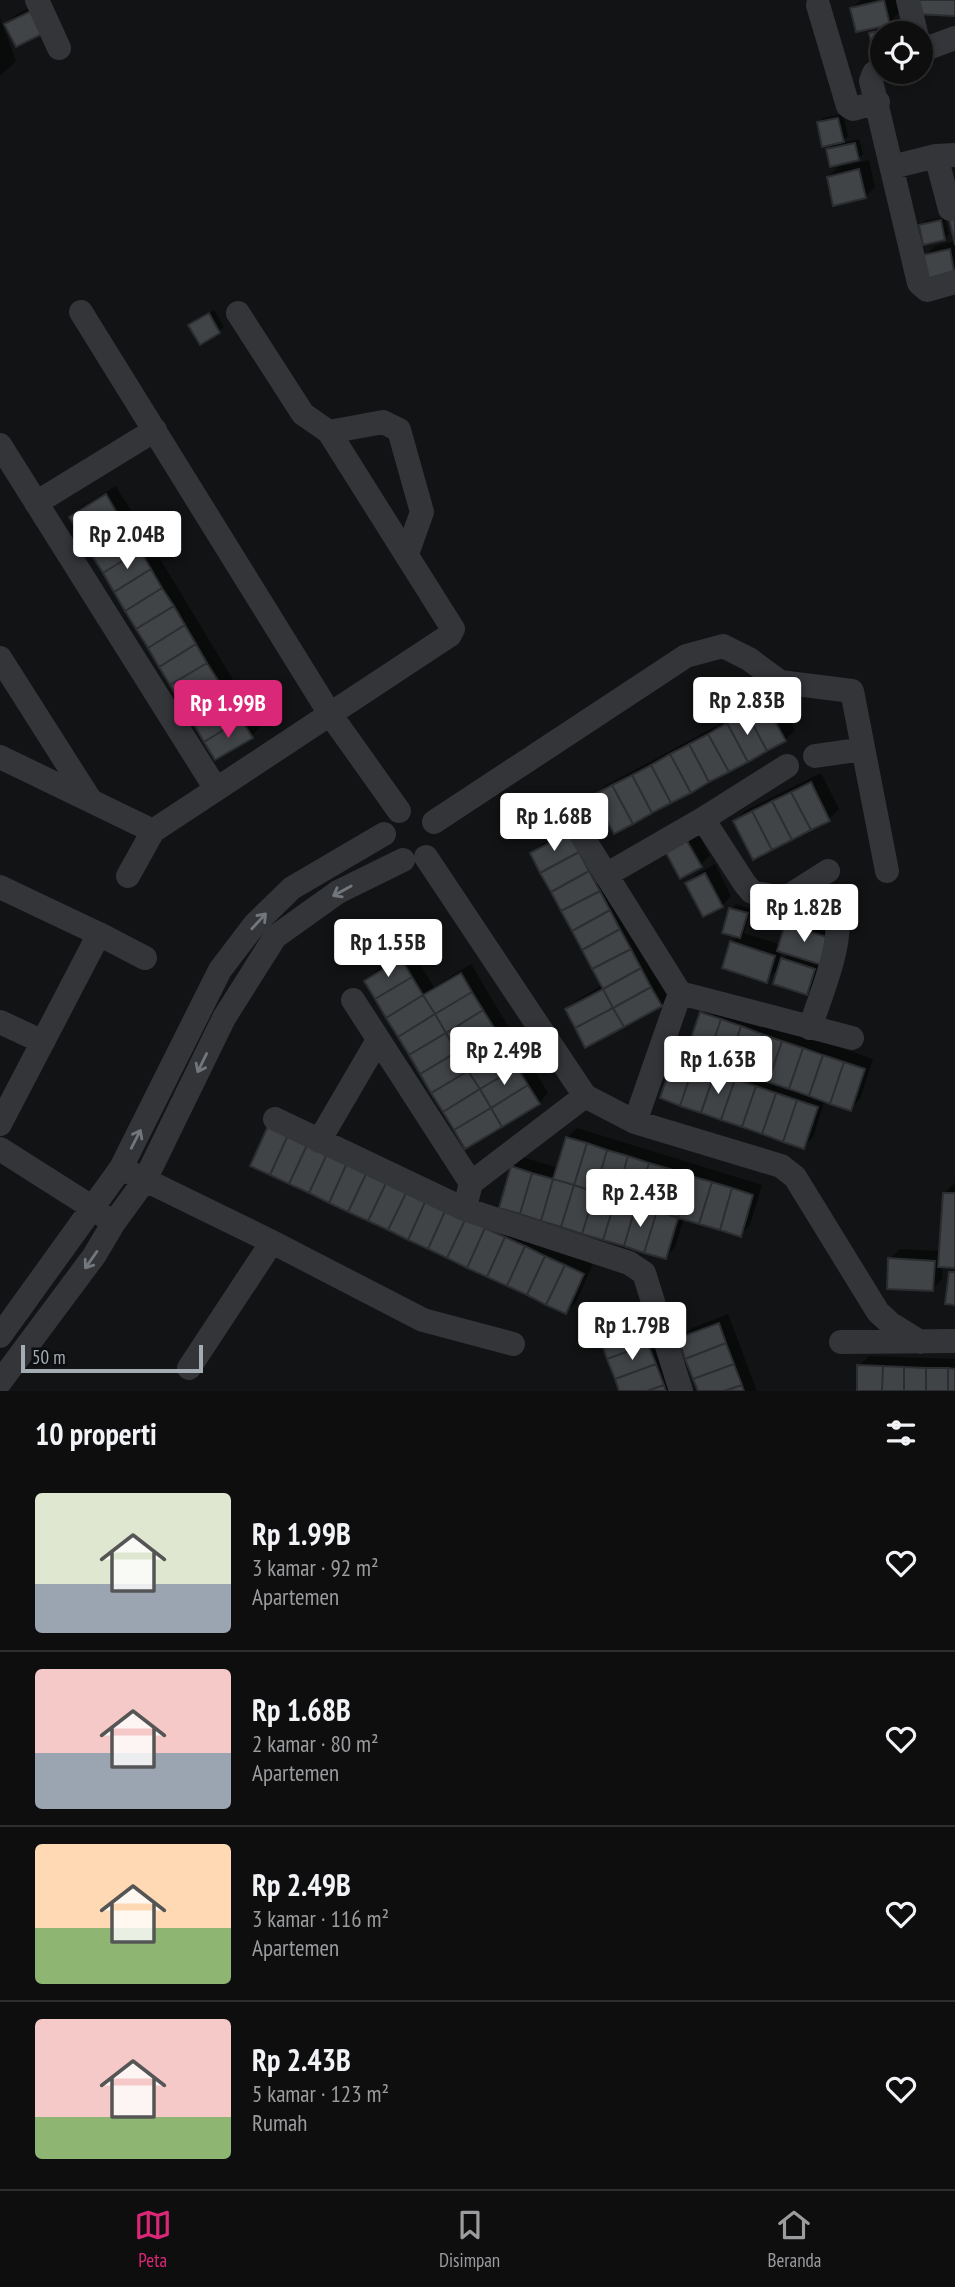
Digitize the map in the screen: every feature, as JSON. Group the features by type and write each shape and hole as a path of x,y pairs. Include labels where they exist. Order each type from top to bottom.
{"street":[{"path":"37,0 59,48"},
{"path":"908,0 913,21"},
{"path":"818,5 848,106 853,109 878,102"},
{"path":"933,46 955,38"},
{"path":"872,84 921,287 930,289 955,282"},
{"path":"892,167 945,156 950,209"},
{"path":"81,312 330,714 399,811"},
{"path":"128,876 153,831 452,632 452,625 329,432 303,414 238,313"},
{"path":"329,432 383,422 399,430 422,512 407,554"},
{"path":"36,503 155,430"},
{"path":"0,445 216,789"},
{"path":"434,822 686,656 723,646 749,659 780,682 852,691 887,871"},
{"path":"0,658 89,798"},
{"path":"815,756 863,749"},
{"path":"0,757 153,831"},
{"path":"606,875 787,766"},
{"path":"0,1381 94,1256 145,1180 224,1018 275,937 338,892 414,859 433,850 437,841 434,822 418,809 408,808 391,816 386,825 384,834 389,852 414,859 585,1096 635,1122 781,1166 795,1177 878,1312 891,1324 920,1342"},
{"path":"703,819 752,892 829,908 837,915 839,926 834,952 810,1028"},
{"path":"0,1336 121,1168 219,970 255,924 292,888 384,834"},
{"path":"582,836 680,993 852,1038"},
{"path":"784,899 828,871"},
{"path":"0,887 145,958"},
{"path":"0,1124 99,934"},
{"path":"235,951 258,965"},
{"path":"635,1122 680,993"},
{"path":"353,1000 471,1183"},
{"path":"0,1022 43,1042"},
{"path":"319,1141 378,1040"},
{"path":"464,1209 471,1183 585,1096"},
{"path":"275,1119 464,1209 629,1263 645,1273 681,1391"},
{"path":"0,1149 93,1208 113,1224"},
{"path":"121,1168 423,1320 513,1345"},
{"path":"189,1368 272,1242"},
{"path":"46,1270 69,1289"},
{"path":"841,1342 955,1341"}],"building":[{"path":"884,0 889,21 870,21 870,29 856,32 850,8"},
{"path":"916,0 955,0 955,16 916,14"},
{"path":"35,9 46,32 16,47 4,24"},
{"path":"838,118 844,142 822,147 817,122"},
{"path":"855,143 859,160 830,167 826,149"},
{"path":"859,169 866,198 833,206 827,177"},
{"path":"955,217 955,245 949,219"},
{"path":"941,220 945,240 923,245 919,225"},
{"path":"950,249 955,276 929,282 923,255"},
{"path":"209,313 220,333 200,345 188,325"},
{"path":"106,494 117,513 80,535 69,517"},
{"path":"117,513 128,532 91,554 80,535"},
{"path":"128,532 140,550 103,573 91,554"},
{"path":"140,550 151,569 114,592 103,573"},
{"path":"151,569 162,588 125,611 114,592"},
{"path":"162,588 174,606 136,629 125,611"},
{"path":"174,606 185,625 148,648 136,629"},
{"path":"185,625 196,644 159,667 148,648"},
{"path":"196,644 207,663 170,685 159,667"},
{"path":"207,663 219,682 181,704 170,685"},
{"path":"219,682 230,700 193,723 181,704"},
{"path":"230,700 241,719 204,742 193,723"},
{"path":"765,703 786,741 767,751 747,713"},
{"path":"747,713 767,751 748,762 727,723"},
{"path":"241,719 253,738 215,760 204,742"},
{"path":"727,723 748,762 729,772 708,734"},
{"path":"708,734 729,772 709,782 689,744"},
{"path":"689,744 709,782 691,793 670,754"},
{"path":"670,754 691,793 671,803 651,765"},
{"path":"651,765 671,803 652,813 632,775"},
{"path":"632,775 652,813 633,824 612,785"},
{"path":"811,782 830,821 811,830 791,792"},
{"path":"612,785 633,824 614,834 593,795"},
{"path":"791,792 811,830 792,840 772,801"},
{"path":"772,801 792,840 772,850 752,811"},
{"path":"752,811 772,850 753,860 733,821"},
{"path":"568,833 579,852 540,873 530,853"},
{"path":"687,841 702,867 680,879 666,853"},
{"path":"579,852 589,871 551,892 540,873"},
{"path":"589,871 600,891 561,911 551,892"},
{"path":"705,873 723,907 703,917 685,883"},
{"path":"600,891 610,910 572,931 561,911"},
{"path":"729,908 748,913 740,938 722,933"},
{"path":"610,910 620,929 582,950 572,931"},
{"path":"785,924 830,938 822,965 777,951"},
{"path":"620,929 631,949 592,969 582,950"},
{"path":"730,941 775,956 767,983 722,968"},
{"path":"631,949 641,968 603,989 592,969"},
{"path":"401,958 412,977 375,999 364,981"},
{"path":"781,958 815,969 807,995 773,984"},
{"path":"641,968 651,987 613,1008 603,989"},
{"path":"461,973 472,992 435,1014 423,995"},
{"path":"412,977 423,995 386,1018 375,999"},
{"path":"651,987 662,1006 624,1027 613,1008"},
{"path":"603,989 613,1008 575,1028 565,1009"},
{"path":"472,992 483,1010 446,1033 435,1014"},
{"path":"423,995 435,1014 398,1037 386,1018"},
{"path":"613,1008 624,1027 585,1048 575,1028"},
{"path":"483,1010 495,1029 457,1052 446,1033"},
{"path":"700,1012 721,1019 707,1061 686,1053"},
{"path":"435,1014 446,1033 409,1055 398,1037"},
{"path":"721,1019 741,1026 727,1068 707,1061"},
{"path":"741,1026 762,1034 748,1075 727,1068"},
{"path":"495,1029 506,1048 468,1071 457,1052"},
{"path":"446,1033 457,1052 420,1074 409,1055"},
{"path":"762,1034 782,1041 768,1082 748,1075"},
{"path":"782,1041 803,1048 789,1089 768,1082"},
{"path":"506,1048 517,1067 480,1089 468,1071"},
{"path":"803,1048 823,1055 809,1096 789,1089"},
{"path":"457,1052 468,1071 431,1093 420,1074"},
{"path":"823,1055 844,1062 830,1104 809,1096"},
{"path":"674,1057 694,1064 680,1106 660,1098"},
{"path":"844,1062 865,1069 851,1111 830,1104"},
{"path":"694,1064 715,1072 701,1113 680,1106"},
{"path":"517,1067 528,1085 491,1108 480,1089"},
{"path":"468,1071 480,1089 443,1112 431,1093"},
{"path":"715,1072 735,1079 721,1120 701,1113"},
{"path":"735,1079 756,1086 742,1127 721,1120"},
{"path":"528,1085 540,1104 502,1127 491,1108"},
{"path":"756,1086 776,1093 762,1134 742,1127"},
{"path":"480,1089 491,1108 454,1130 443,1112"},
{"path":"776,1093 797,1100 783,1142 762,1134"},
{"path":"797,1100 818,1107 804,1149 783,1142"},
{"path":"491,1108 502,1127 465,1149 454,1130"},
{"path":"268,1126 288,1135 270,1175 250,1166"},
{"path":"288,1135 307,1145 289,1184 270,1175"},
{"path":"566,1137 587,1143 574,1185 553,1179"},
{"path":"587,1143 607,1150 595,1192 574,1185"},
{"path":"307,1145 327,1154 309,1193 289,1184"},
{"path":"607,1150 628,1156 616,1198 595,1192"},
{"path":"327,1154 347,1163 329,1203 309,1193"},
{"path":"628,1156 649,1163 636,1205 616,1198"},
{"path":"347,1163 367,1172 348,1212 329,1203"},
{"path":"649,1163 670,1169 657,1211 636,1205"},
{"path":"511,1166 532,1173 520,1214 499,1208"},
{"path":"670,1169 691,1176 678,1218 657,1211"},
{"path":"367,1172 387,1181 368,1221 348,1212"},
{"path":"532,1173 553,1179 541,1221 520,1214"},
{"path":"691,1176 712,1182 699,1224 678,1218"},
{"path":"553,1179 574,1185 561,1227 541,1221"},
{"path":"387,1181 407,1191 388,1230 368,1221"},
{"path":"712,1182 732,1188 720,1230 699,1224"},
{"path":"574,1185 595,1192 582,1234 561,1227"},
{"path":"732,1188 753,1195 741,1237 720,1230"},
{"path":"407,1191 426,1200 408,1240 388,1230"},
{"path":"595,1192 616,1198 603,1240 582,1234"},
{"path":"943,1193 955,1193 955,1268 938,1267"},
{"path":"616,1198 636,1205 624,1246 603,1240"},
{"path":"426,1200 446,1209 428,1249 408,1240"},
{"path":"636,1205 657,1211 644,1253 624,1246"},
{"path":"446,1209 466,1218 447,1258 428,1249"},
{"path":"657,1211 678,1218 666,1259 644,1253"},
{"path":"466,1218 485,1228 467,1268 447,1258"},
{"path":"485,1228 505,1237 487,1277 467,1268"},
{"path":"505,1237 525,1246 507,1286 487,1277"},
{"path":"525,1246 545,1256 527,1295 507,1286"},
{"path":"545,1256 565,1265 546,1305 527,1295"},
{"path":"888,1258 935,1261 933,1291 887,1289"},
{"path":"565,1265 584,1274 566,1314 546,1305"},
{"path":"949,1272 955,1272 955,1305 945,1304"},
{"path":"641,1323 648,1344 607,1359 600,1338"},
{"path":"719,1323 726,1343 685,1359 678,1338"},
{"path":"726,1343 734,1364 693,1379 685,1359"},
{"path":"648,1344 656,1364 615,1379 607,1359"},
{"path":"656,1364 664,1385 647,1391 619,1391 615,1379"},
{"path":"734,1364 742,1385 724,1391 698,1391 693,1379"},
{"path":"857,1365 883,1366 882,1391 857,1391"},
{"path":"883,1366 904,1367 904,1391 882,1391"},
{"path":"904,1367 926,1368 926,1391 904,1391"},
{"path":"926,1368 948,1368 948,1391 926,1391"},
{"path":"948,1368 955,1369 955,1391 948,1391"},
{"path":"664,1385 666,1391 647,1391"},
{"path":"742,1385 744,1391 724,1391"}]}
